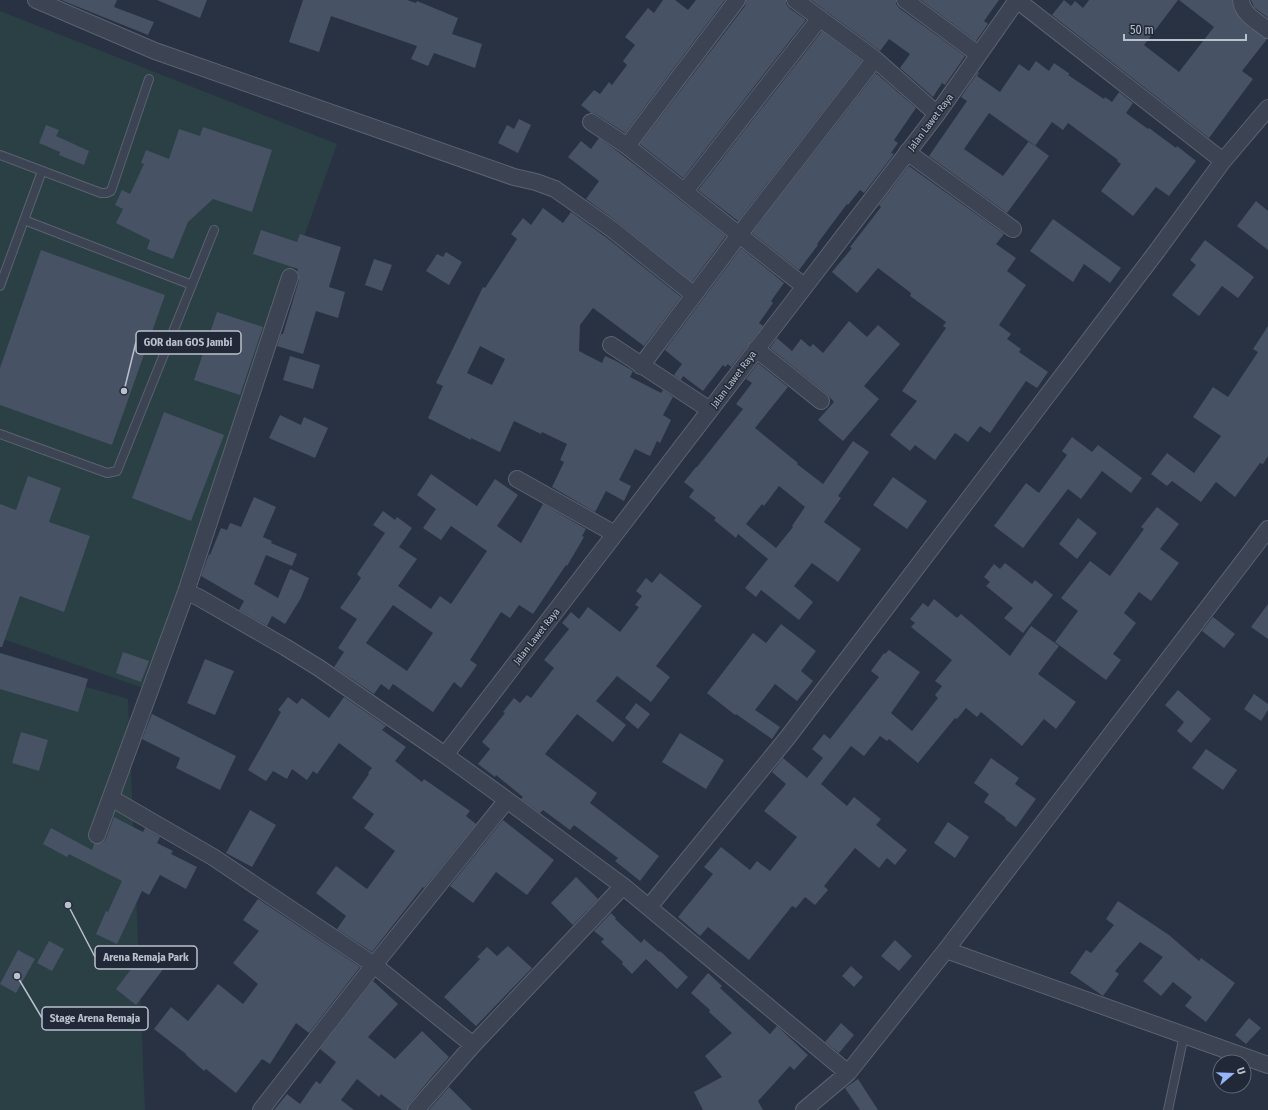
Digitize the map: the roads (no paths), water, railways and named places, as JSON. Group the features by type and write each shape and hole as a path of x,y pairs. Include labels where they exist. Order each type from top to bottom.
{"street":[{"path":"36,0 155,51 514,177 536,182 555,189 613,230 694,295"},
{"path":"627,146 737,0"},
{"path":"795,0 875,59 937,114"},
{"path":"905,0 978,54"},
{"path":"1017,0 1223,161"},
{"name":"Jalan Lawet Raya","path":"445,755 937,114 1017,0"},
{"path":"1241,0 1242,7 1247,13 1268,30"},
{"path":"685,191 820,18"},
{"path":"642,366 739,235 875,59"},
{"path":"649,907 788,737 1152,258 1223,161 1268,108"},
{"path":"591,122 627,146 804,286"},
{"path":"907,152 1013,229"},
{"path":"97,836 186,592 290,277"},
{"path":"611,345 710,410"},
{"path":"756,349 821,401"},
{"path":"517,479 616,534"},
{"path":"804,1110 848,1073 946,950 1268,529"},
{"path":"186,592 198,597 319,668 445,755 507,800 623,886 848,1073"},
{"path":"111,798 213,857 374,965 473,1045"},
{"path":"261,1110 374,965 507,800"},
{"path":"416,1110 473,1045 623,886"},
{"path":"946,950 1268,1065"}],"lane":[{"path":"0,155 100,193 111,191 149,79"},
{"path":"0,286 42,171"},
{"path":"24,220 192,285"},
{"path":"0,434 107,473 117,471 214,230"},
{"path":"1168,1110 1184,1035"}],"place":[{"name":"GOR dan GOS Jambi","path":"124,391"},
{"name":"Arena Remaja Park","path":"68,905"},
{"name":"Stage Arena Remaja","path":"17,976"}]}
